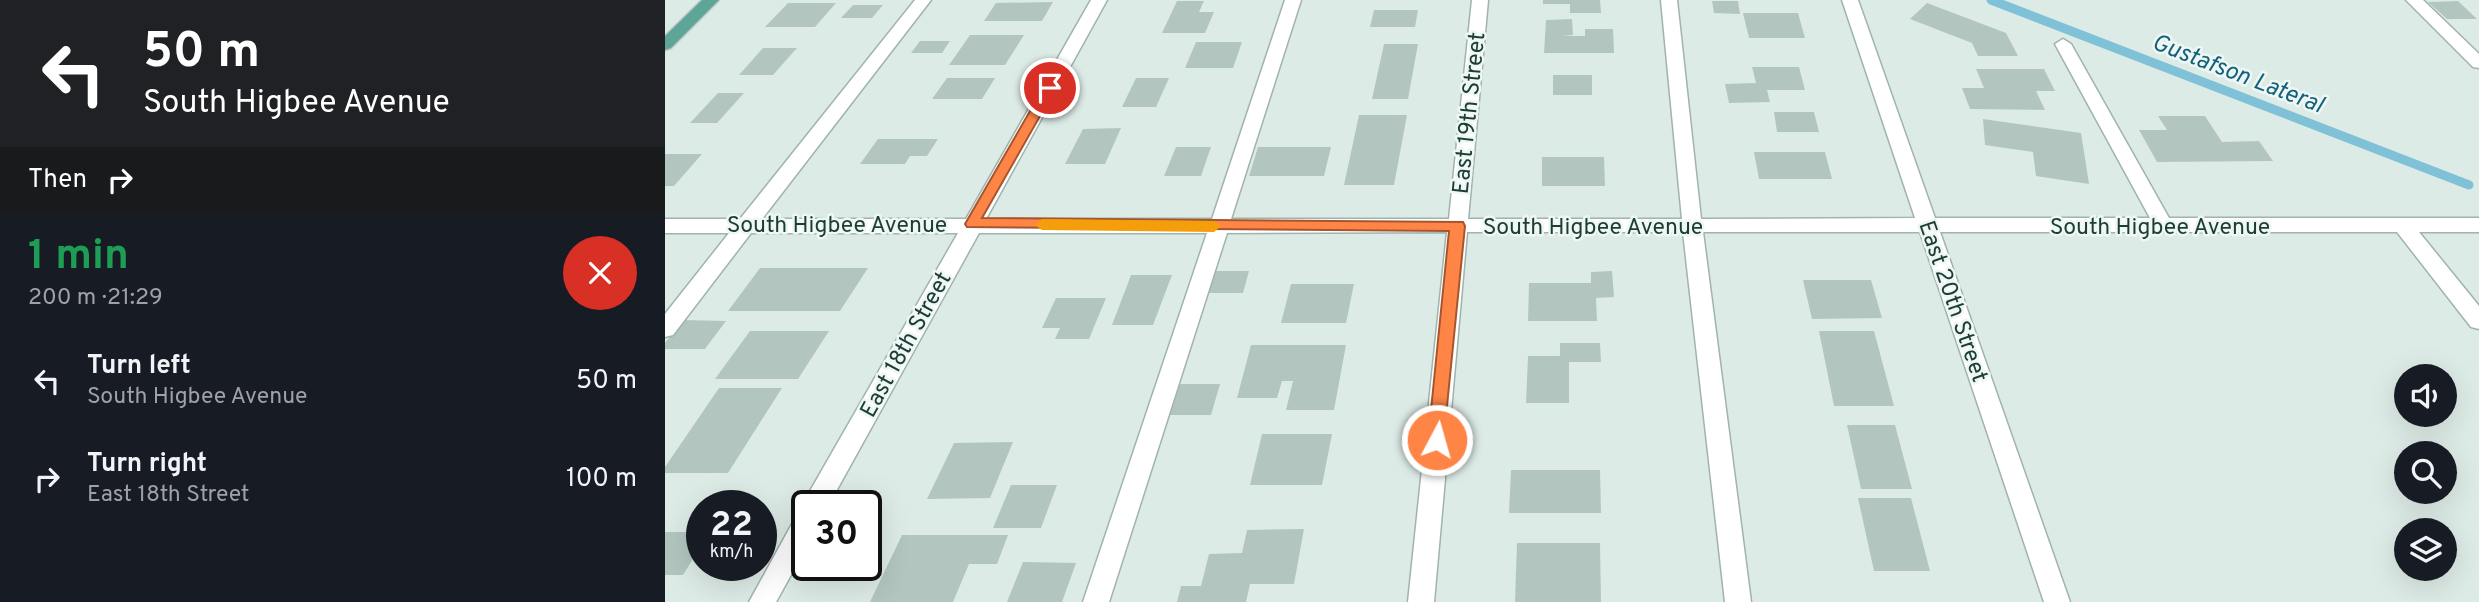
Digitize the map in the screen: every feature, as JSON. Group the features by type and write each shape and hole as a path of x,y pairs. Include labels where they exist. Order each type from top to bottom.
{"main road":[{"path":"665,45 711,0"}],"street":[{"path":"665,329 923,0"},
{"name":"East 18th Street","path":"824,490 1100,0"},
{"path":"1095,602 1293,0"},
{"name":"East 19th Street","path":"1421,602 1480,0"},
{"path":"1669,0 1692,226 1738,602"},
{"name":"East 20th Street","path":"1850,0 2057,602"},
{"path":"2414,0 2479,63"},
{"path":"2063,44 2164,226"},
{"path":"2402,225 2479,321"},
{"name":"South Higbee Avenue","path":"665,226 2479,225"},
{"path":"762,602 791,550"}],"building":[{"path":"1543,0 1600,0 1601,13 1570,13 1570,4 1543,4"},
{"path":"1177,1 1204,1 1199,12 1214,12 1205,33 1162,33"},
{"path":"1712,1 1738,1 1740,14 1714,13"},
{"path":"2458,1 2477,19 2447,19 2428,2"},
{"path":"1053,2 1042,21 984,21 996,3"},
{"path":"788,3 836,3 815,27 765,27"},
{"path":"1927,3 2006,33 2018,56 1978,56 1972,43 1910,19"},
{"path":"853,5 883,5 872,18 841,18"},
{"path":"1374,10 1418,10 1415,27 1370,27"},
{"path":"1743,13 1798,13 1805,38 1749,38"},
{"path":"1572,19 1573,35 1562,36 1585,36 1585,29 1613,29 1614,53 1544,53 1546,20"},
{"path":"970,35 1024,35 1005,65 949,65"},
{"path":"920,41 950,41 942,53 911,53"},
{"path":"1196,42 1242,42 1233,68 1185,68"},
{"path":"1384,44 1418,44 1408,99 1372,99"},
{"path":"763,48 797,48 773,75 739,75"},
{"path":"1752,67 1799,67 1805,90 1767,90 1770,102 1729,103 1725,84 1756,83"},
{"path":"1976,69 2044,69 2055,91 2036,91 2045,110 1970,109 1962,88 1984,88"},
{"path":"1553,75 1592,75 1592,95 1553,95"},
{"path":"947,78 995,78 982,99 932,99"},
{"path":"1136,78 1169,78 1156,107 1122,107"},
{"path":"718,93 744,93 717,123 690,123"},
{"path":"1774,112 1814,112 1819,132 1777,132"},
{"path":"1359,115 1407,115 1394,185 1344,185"},
{"path":"2158,116 2205,116 2222,142 2259,141 2273,161 2157,162 2139,130 2167,130"},
{"path":"1983,119 2081,133 2089,184 2036,176 2033,152 1985,145"},
{"path":"1121,128 1105,164 1065,164 1083,129"},
{"path":"878,139 938,139 927,156 910,156 905,164 860,164"},
{"path":"1176,147 1211,147 1201,176 1164,176"},
{"path":"1258,147 1331,147 1324,176 1249,176"},
{"path":"1754,152 1825,152 1832,179 1759,179"},
{"path":"665,154 702,154 674,186 665,186"},
{"path":"1542,157 1604,157 1605,186 1542,186"},
{"path":"760,268 868,268 840,311 728,311"},
{"path":"1216,271 1249,271 1243,293 1209,293"},
{"path":"1612,271 1614,297 1596,298 1597,321 1528,321 1529,283 1591,283 1591,272"},
{"path":"1131,275 1172,275 1153,325 1112,325"},
{"path":"1803,280 1871,280 1882,318 1812,319"},
{"path":"1291,284 1354,284 1346,323 1281,323"},
{"path":"1056,298 1106,298 1089,339 1055,339 1060,328 1042,328"},
{"path":"683,320 726,321 705,349 665,349 665,343"},
{"path":"750,331 829,331 798,379 715,379"},
{"path":"1819,331 1874,331 1894,406 1834,406"},
{"path":"1560,343 1600,343 1601,362 1569,362 1569,403 1526,403 1528,356 1560,356"},
{"path":"1251,345 1346,345 1334,410 1286,410 1293,381 1282,381 1277,398 1237,398"},
{"path":"1179,384 1220,384 1211,415 1169,415"},
{"path":"719,388 782,388 728,473 665,473 665,467"},
{"path":"1847,425 1895,425 1912,489 1861,489"},
{"path":"1262,434 1332,434 1322,485 1250,485"},
{"path":"1013,442 990,498 927,499 954,443"},
{"path":"1511,470 1600,470 1601,513 1509,513"},
{"path":"1011,485 1057,485 1041,528 993,528"},
{"path":"1858,498 1911,498 1930,571 1874,571"},
{"path":"1304,529 1294,584 1250,584 1246,602 1177,602 1181,586 1201,586 1209,554 1242,553 1247,530"},
{"path":"665,532 686,532 686,570 683,575 665,575"},
{"path":"902,535 1008,535 997,564 969,564 953,602 870,602"},
{"path":"1517,543 1600,543 1601,602 1515,602"},
{"path":"1023,562 1076,563 1062,602 1007,602"}],"waterway":[{"name":"Gustafson Lateral","path":"1991,0 2469,185"}],"slow traffic":[{"path":"1042,225 1214,226"}],"route":[{"path":"1050,88 972,224 1457,226 1437,440"}]}
